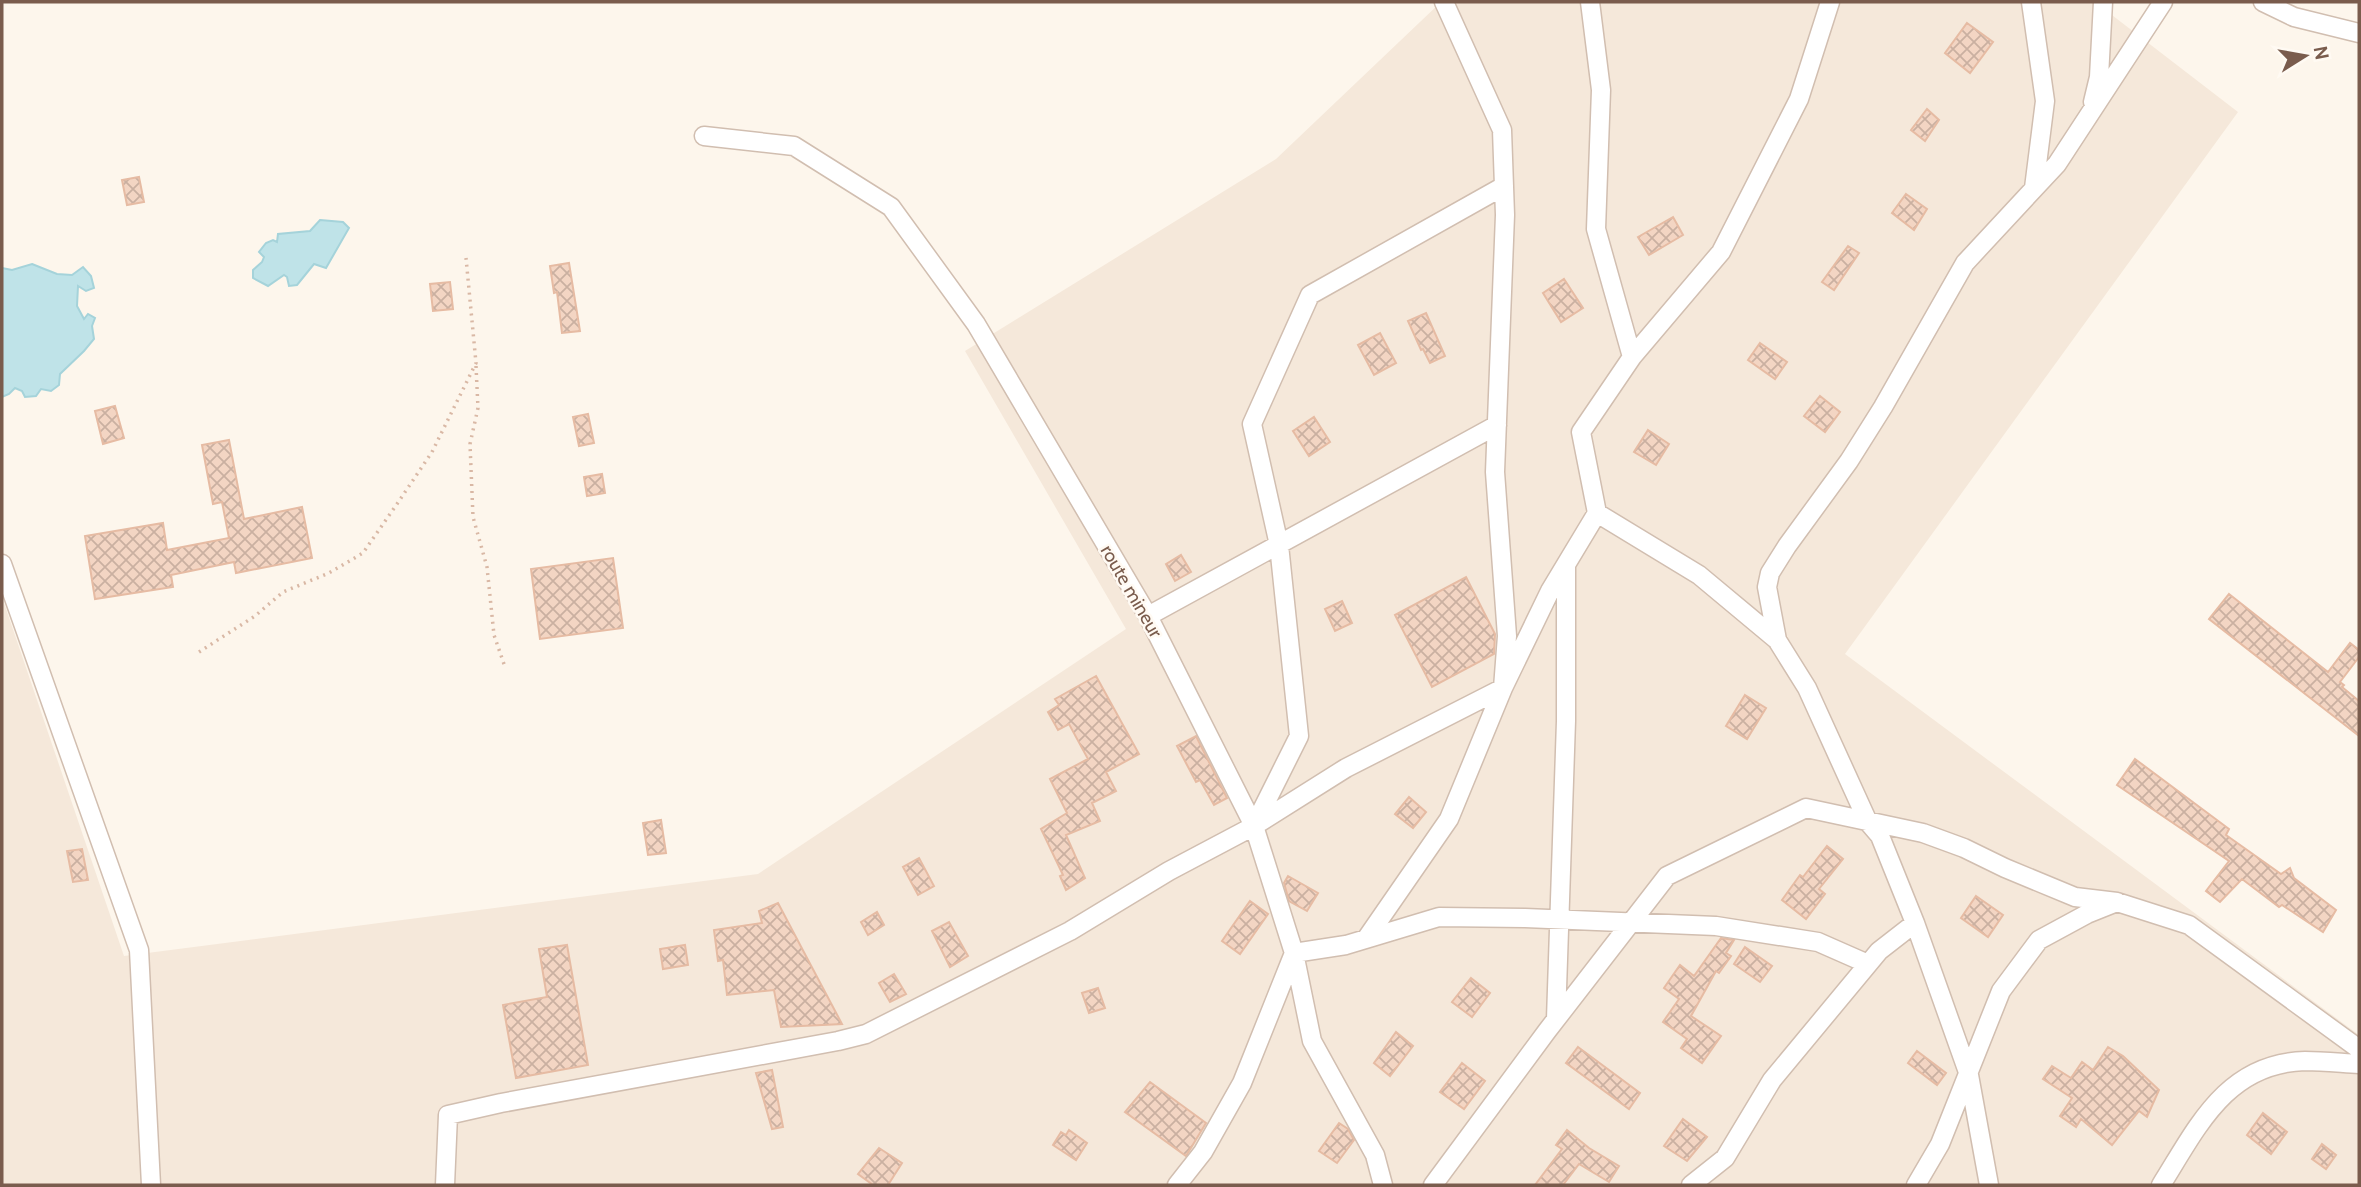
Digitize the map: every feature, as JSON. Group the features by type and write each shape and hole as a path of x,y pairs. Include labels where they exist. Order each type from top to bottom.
{"street":[{"path":"1444,2 1502,130 1505,215 1495,472 1507,636 1503,688"},
{"path":"1590,2 1601,90 1596,229 1632,357"},
{"path":"1366,939 1449,819 1503,688 1550,591 1597,513 1581,432 1632,357 1721,252 1799,99 1830,2"},
{"path":"2031,2 2045,101 2034,188"},
{"path":"2090,115 2099,77 2103,2"},
{"path":"1777,640 1767,587 1770,573 1849,461 1883,407 1965,263 2057,164 2163,2"},
{"path":"2263,2 2294,17 2359,33"},
{"name":"route mineur","path":"704,136 794,146 891,206 976,324 1148,616 1254,826 1294,953 1312,1041 1375,1155 1383,1185"},
{"path":"1254,826 1299,736 1279,545 1252,424 1310,295 1504,186"},
{"path":"1148,616 1497,425"},
{"path":"1597,513 1699,575 1777,640 1807,688 1868,822 1880,836 1915,923 1969,1075 1989,1185"},
{"path":"2,564 139,950 151,1185"},
{"path":"1556,1019 1566,721 1566,565"},
{"path":"445,1185 448,1115 866,1034 1070,931 1169,871 1254,826 1346,768 1503,688"},
{"path":"1433,1185 1556,1019 1667,876 1805,808 1923,833 2075,897 2117,902 2189,925 2359,1049"},
{"path":"1916,1185 1940,1144 2001,991 2039,940 2117,902"},
{"path":"1177,1185 1203,1152 1242,1083 1294,953 1346,945 1439,917 1525,918 1716,926 1818,942 1868,964"},
{"path":"1691,1185 1725,1158 1772,1080 1879,951 1915,923"},
{"path":"2161,1185 2208,1111 2243,1078 2270,1068 2303,1061 2359,1064"}],"path":[{"path":"466,258 478,408 470,444 473,517 486,567 494,635 505,667"},
{"path":"199,652 255,616 283,592 328,573 363,553 432,452 475,363"}],"shaded area":[{"path":"1441,2 2095,2 2238,112 1845,654 2359,1035 2359,1185 2,1185 2,597 124,956 758,874 1126,629 965,351 1276,159"}],"water":[{"path":"320,220 343,222 349,228 326,268 314,264 297,285 289,286 284,275 268,286 253,278 253,270 264,257 259,252 266,243 273,240 277,242 278,234 310,231"},
{"path":"32,264 57,274 72,275 83,267 91,276 94,288 86,291 78,286 77,306 84,319 88,314 95,318 92,326 94,339 60,374 59,385 51,391 41,389 36,396 25,397 22,391 15,388 2,397 2,268 12,270"}],"building":[{"path":"1967,23 1993,42 1970,73 1945,53"},
{"path":"1927,109 1939,120 1925,141 1911,130"},
{"path":"139,177 144,202 127,205 122,180"},
{"path":"1906,194 1927,209 1914,230 1892,213"},
{"path":"1673,217 1683,235 1649,255 1638,237"},
{"path":"1848,246 1859,253 1834,290 1822,282"},
{"path":"569,263 580,331 562,333 557,292 554,293 550,266"},
{"path":"1564,279 1583,308 1561,322 1543,293"},
{"path":"450,282 453,309 433,311 430,284"},
{"path":"1426,313 1445,356 1430,363 1408,321"},
{"path":"1380,333 1396,363 1374,375 1358,345"},
{"path":"1760,343 1787,362 1775,379 1748,360"},
{"path":"1820,396 1840,412 1825,432 1804,416"},
{"path":"115,406 124,438 103,444 95,411"},
{"path":"588,414 594,443 579,446 573,417"},
{"path":"1314,417 1330,442 1309,456 1293,431"},
{"path":"1648,430 1669,444 1656,465 1634,452"},
{"path":"229,440 244,519 302,507 312,558 236,573 234,562 171,575 173,587 95,599 85,536 163,523 167,550 229,538 222,502 213,504 202,445"},
{"path":"602,474 605,493 587,496 584,477"},
{"path":"1181,555 1191,572 1175,581 1166,564"},
{"path":"613,558 623,628 540,639 531,569"},
{"path":"1466,577 1495,634 1494,654 1432,687 1395,615"},
{"path":"2229,594 2328,672 2350,643 2359,650 2359,657 2340,682 2344,685 2342,687 2359,701 2359,736 2209,619"},
{"path":"1342,601 1352,623 1335,631 1325,609"},
{"path":"1096,676 1139,754 1106,772 1116,791 1092,803 1100,821 1066,835 1085,878 1066,890 1060,876 1063,875 1041,829 1067,813 1050,779 1088,759 1069,724 1058,730 1048,712 1059,705 1055,699"},
{"path":"1745,695 1766,708 1747,739 1726,726"},
{"path":"1196,736 1227,798 1214,805 1200,780 1196,782 1177,746"},
{"path":"2135,759 2229,829 2226,835 2281,874 2290,868 2294,878 2336,910 2323,932 2282,905 2279,907 2242,879 2220,902 2206,891 2229,861 2117,785"},
{"path":"1409,797 1426,812 1413,828 1395,814"},
{"path":"661,820 666,853 648,855 643,823"},
{"path":"1827,846 1843,859 1819,889 1825,894 1806,919 1782,900 1800,875 1803,877"},
{"path":"82,849 88,880 73,882 67,851"},
{"path":"919,858 934,886 918,895 903,867"},
{"path":"1288,876 1318,893 1307,911 1289,901 1284,883"},
{"path":"1976,896 2003,915 1988,937 1961,918"},
{"path":"1250,901 1268,914 1240,954 1222,941"},
{"path":"778,903 842,1024 781,1027 774,990 727,995 723,960 718,961 714,930 762,923 759,911"},
{"path":"877,912 884,925 868,935 861,922"},
{"path":"949,922 968,956 950,967 932,931"},
{"path":"1721,938 1734,940 1726,953 1731,956 1719,973 1716,971 1691,1016 1721,1036 1702,1063 1681,1048 1687,1039 1663,1022 1679,999 1664,988 1680,965 1694,976"},
{"path":"567,945 588,1065 516,1078 503,1005 547,997 539,949"},
{"path":"685,945 688,965 663,969 660,949"},
{"path":"1745,947 1772,966 1760,982 1734,964"},
{"path":"894,974 906,994 890,1002 879,983"},
{"path":"1471,978 1490,993 1472,1017 1452,1002"},
{"path":"1098,988 1105,1008 1089,1013 1082,993"},
{"path":"1396,1032 1413,1046 1390,1076 1374,1063"},
{"path":"1578,1047 1640,1093 1629,1109 1566,1063"},
{"path":"2108,1047 2123,1056 2159,1090 2147,1117 2139,1111 2112,1145 2081,1119 2076,1127 2060,1116 2072,1098 2043,1079 2052,1066 2071,1078 2082,1062 2093,1070"},
{"path":"1917,1051 1946,1073 1937,1085 1908,1063"},
{"path":"1462,1063 1485,1081 1464,1109 1440,1092"},
{"path":"772,1070 783,1127 772,1129 756,1073"},
{"path":"1150,1082 1206,1123 1186,1156 1125,1112"},
{"path":"2263,1113 2287,1132 2271,1154 2247,1135"},
{"path":"1683,1119 1707,1137 1687,1161 1664,1146"},
{"path":"1339,1123 1348,1129 1354,1140 1337,1163 1319,1151"},
{"path":"1069,1130 1087,1143 1076,1160 1053,1145 1061,1132 1066,1135"},
{"path":"1567,1130 1589,1148 1619,1166 1609,1182 1579,1164 1563,1185 1535,1185 1562,1149 1556,1145"},
{"path":"2322,1144 2336,1155 2326,1169 2312,1159"},
{"path":"879,1148 902,1163 888,1185 873,1185 858,1174"}]}
